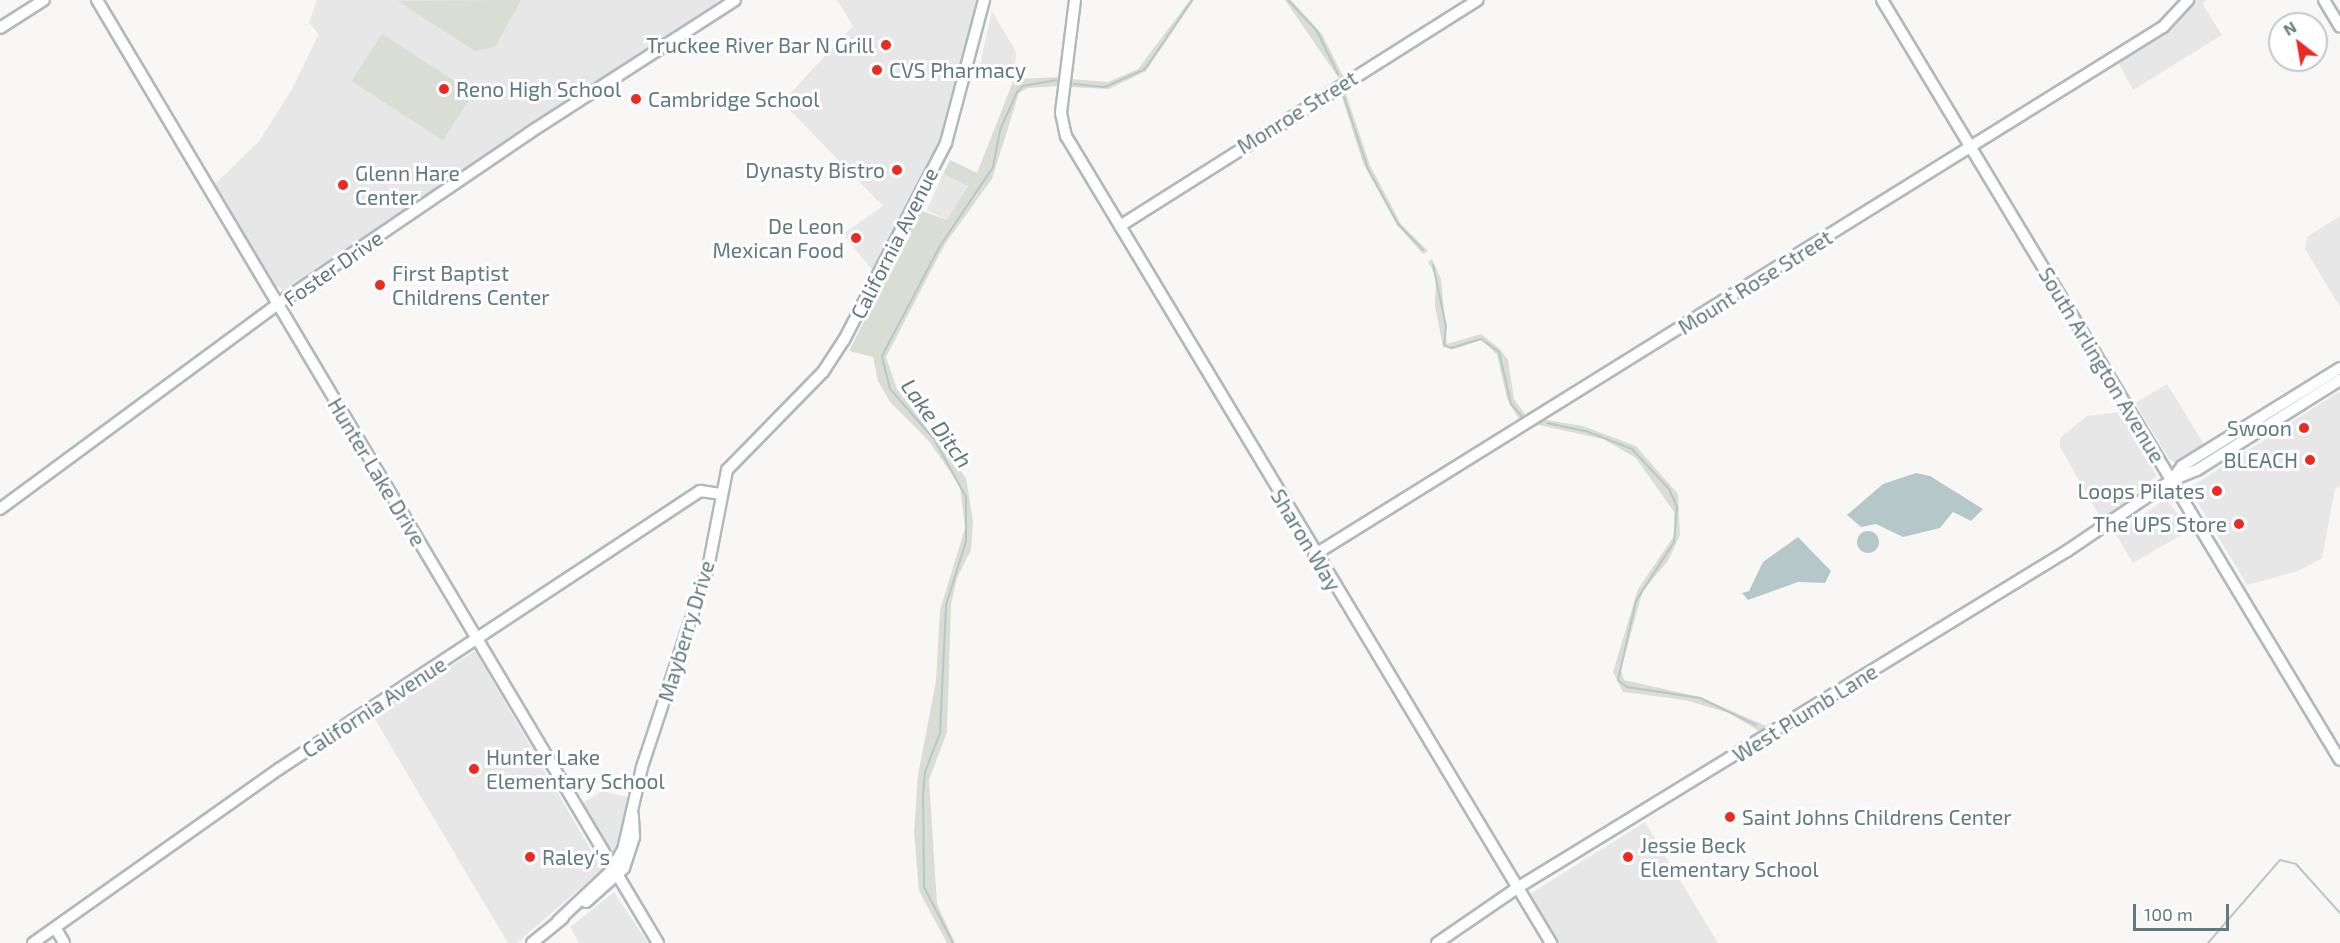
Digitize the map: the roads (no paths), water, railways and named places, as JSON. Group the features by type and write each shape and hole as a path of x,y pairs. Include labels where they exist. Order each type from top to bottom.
{"street":[{"path":"0,28 44,0"},
{"name":"Hunter Lake Drive","path":"97,0 614,874 658,943"},
{"name":"Foster Drive","path":"0,509 279,305 529,132 735,0"},
{"name":"California Avenue","path":"741,451 823,372 844,340 945,143 984,0"},
{"name":"Sharon Way","path":"1076,0 1061,113 1066,135 1314,555 1551,943"},
{"name":"Monroe Street","path":"1120,226 1477,0"},
{"name":"South Arlington Avenue","path":"1882,0 2340,760"},
{"name":"Mount Rose Street","path":"1314,555 2163,27 2188,0"},
{"path":"2324,0 2340,27"},
{"name":"West Plumb Lane","path":"2172,480 2182,466 2340,368"},
{"name":"West Plumb Lane","path":"1437,943 1517,888 2067,551 2172,480 2197,470 2340,380"},
{"name":"Mayberry Drive","path":"614,874 633,815 642,766 708,567 727,470 741,451"},
{"name":"California Avenue","path":"33,943 56,929 279,769 699,491 721,494"},
{"name":"Mayberry Drive","path":"532,943 614,874 632,848 633,815"},
{"path":"600,850 611,854 625,844"},
{"path":"56,929 64,943"}],"waterway":[{"name":"Lake Ditch","path":"1074,84 1105,87 1145,69 1192,0"},
{"name":"Lake Ditch","path":"1288,0 1317,31 1338,74"},
{"name":"Lake Ditch","path":"953,943 924,887 923,795 925,772 940,733 946,605 966,541 966,497 934,439 890,389 882,356 940,246 993,167 1000,130 1017,92 1023,86 1056,80"},
{"name":"Lake Ditch","path":"1344,97 1368,169 1398,224 1423,250"},
{"name":"Lake Ditch","path":"1433,265 1446,326 1444,345 1451,348 1481,339 1499,352 1511,404 1523,418"},
{"name":"Lake Ditch","path":"1547,423 1586,431 1632,449 1669,489 1677,507 1674,542 1636,601 1618,680 1627,687 1700,698 1756,725"},
{"path":"2208,943 2280,860 2296,864 2340,913"}],"place":[{"name":"Truckee River Bar N Grill","path":"886,45"},
{"name":"CVS Pharmacy","path":"877,70"},
{"name":"Reno High School","path":"444,89"},
{"name":"Cambridge School","path":"636,99"},
{"name":"Dynasty Bistro","path":"897,170"},
{"name":"Glenn Hare Center","path":"343,185"},
{"name":"De Leon Mexican Food","path":"856,238"},
{"name":"First Baptist Childrens Center","path":"380,285"},
{"name":"Swoon","path":"2304,428"},
{"name":"BLEACH","path":"2310,460"},
{"name":"Loops Pilates","path":"2217,491"},
{"name":"The UPS Store","path":"2239,524"},
{"name":"Hunter Lake Elementary School","path":"474,769"},
{"name":"Saint Johns Childrens Center","path":"1730,817"},
{"name":"Raley's","path":"530,857"},
{"name":"Jessie Beck Elementary School","path":"1628,857"}]}
